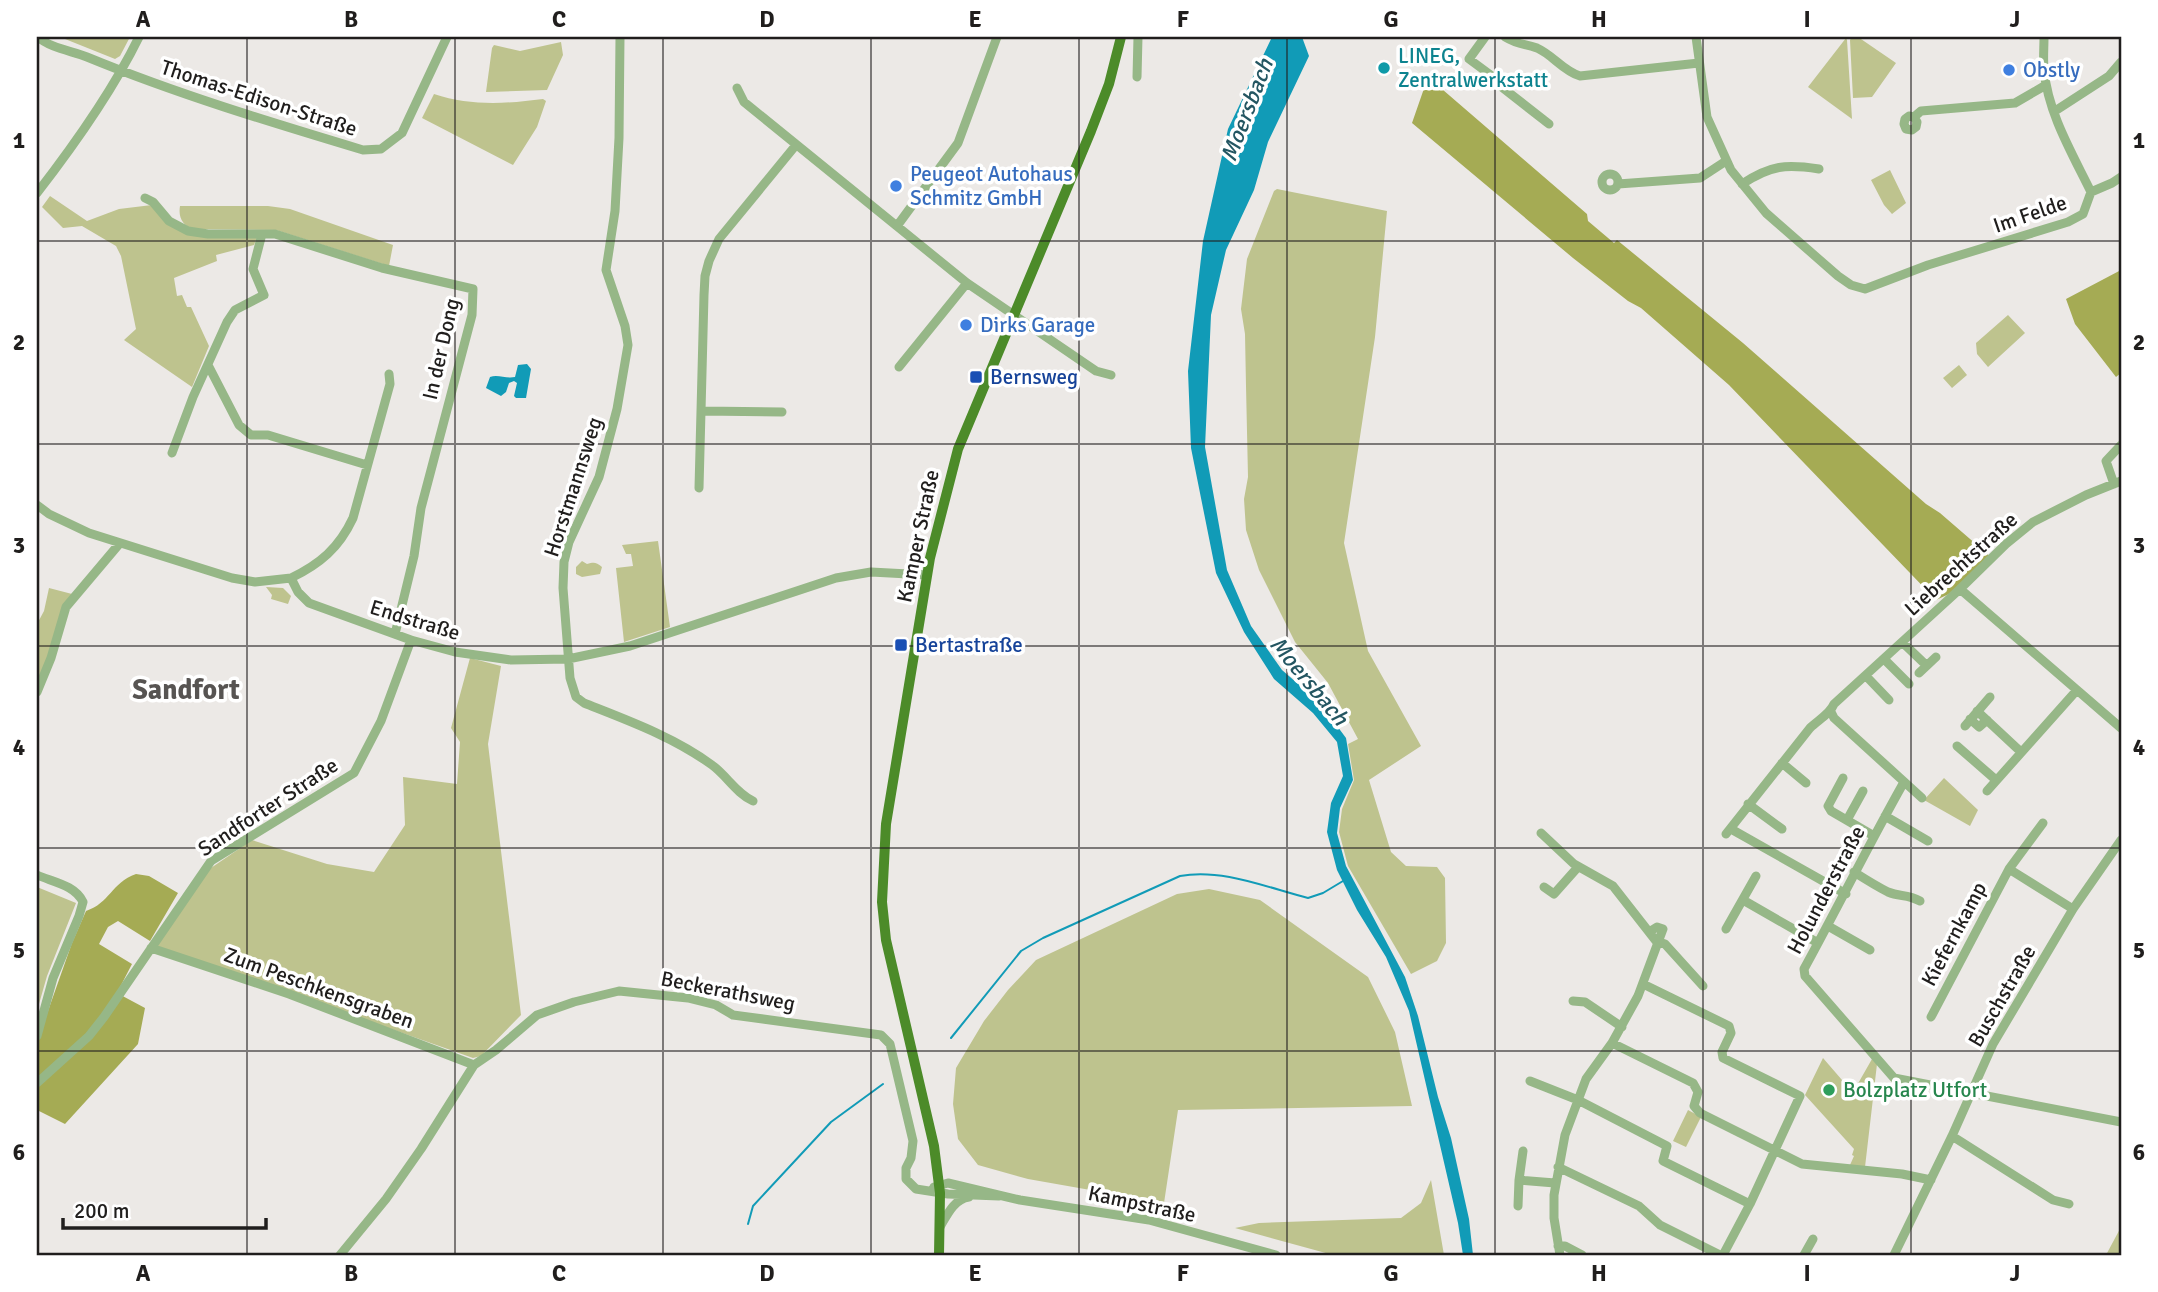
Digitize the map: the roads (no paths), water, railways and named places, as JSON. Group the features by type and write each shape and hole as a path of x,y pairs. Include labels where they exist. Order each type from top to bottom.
{"main road":[{"name":"Kamper Straße","path":"939,1255 940,1227 926,1103 886,940 882,902 886,824 941,505 958,449 1091,131 1109,84 1121,37"}],"street":[{"name":"Thomas-Edison-Straße","path":"38,37 46,43 237,112 363,150 381,149 402,133 447,37"},
{"path":"37,194 69,151 121,71 139,37"},
{"name":"Horstmannsweg","path":"568,659 564,562 569,542 599,477 617,409 628,345 625,326 606,270 615,211 620,138 620,37"},
{"path":"897,226 958,143 997,37"},
{"path":"1137,77 1138,37"},
{"path":"1485,37 1469,59 1492,76 1494,81 1520,104 1549,124"},
{"path":"1505,37 1518,45 1537,48 1573,74 1580,76 1699,63"},
{"name":"Im Felde","path":"1696,37 1707,117 1726,161 1766,213 1851,285 1865,289 1928,265 2068,222 2083,214 2091,191 2070,150 2046,85 2043,68 2044,37"},
{"path":"2054,111 2109,76 2121,62"},
{"path":"1914,117 1922,111 2015,103 2046,85"},
{"path":"737,88 744,102 967,283 1096,372 1111,374"},
{"path":"699,488 704,285 709,261 719,240 796,145"},
{"path":"1618,184 1700,178 1726,161"},
{"path":"1742,184 1764,170 1780,166 1819,169"},
{"path":"2091,191 2121,177"},
{"name":"In der Dong","path":"145,198 153,202 169,221 188,231 208,234 262,233 293,239 382,268 473,289 472,315 421,508 414,556 395,634"},
{"path":"172,453 227,322 235,310 264,295 253,269 262,233"},
{"path":"899,366 967,283"},
{"path":"208,365 239,425 251,435 268,435 367,465"},
{"path":"37,505 69,524 232,578 255,582 291,578 324,559 345,536 353,518 390,384 389,374"},
{"path":"702,411 782,412"},
{"path":"2117,482 2106,461 2121,445"},
{"name":"Liebrechtstraße","path":"1846,894 1728,831 1819,719 1831,712 1835,704 2006,544 2033,522 2117,482"},
{"path":"37,692 66,607 120,543"},
{"path":"753,801 740,794 712,765 694,754 576,697 568,659 630,646 836,578 871,572 927,575"},
{"name":"Endstraße","path":"291,578 298,592 309,603 411,640 486,657 568,659"},
{"path":"1960,589 2121,728"},
{"name":"Sandforter Straße","path":"37,1083 89,1036 211,861 354,773 381,721 411,640"},
{"name":"Liebrechtstraße","path":"1902,642 1926,666"},
{"path":"1919,673 1936,657"},
{"path":"1884,659 1909,684"},
{"path":"1866,676 1889,700"},
{"path":"1987,791 2077,690"},
{"path":"1987,720 1979,727 1968,722 1990,697"},
{"path":"1978,711 2021,752"},
{"path":"1831,712 1834,718 1922,798"},
{"path":"1957,746 1996,780"},
{"path":"1782,763 1806,783"},
{"path":"1843,778 1828,806 1874,836"},
{"name":"Holunderstraße","path":"1904,782 1804,970 1805,976 1891,1075 1897,1079 1970,1092"},
{"path":"1847,820 1863,792"},
{"path":"1748,804 1782,829"},
{"path":"1885,816 1928,841"},
{"name":"Kiefernkamp","path":"1931,1017 2009,869 2043,823"},
{"path":"1541,833 1578,867 1614,886 1649,932 1665,944 1703,986"},
{"name":"Buschstraße","path":"1894,1255 1993,1044 2073,909 2121,840"},
{"path":"1544,887 1554,894 1578,867"},
{"name":"Kiefernkamp","path":"2009,869 2073,909"},
{"path":"1854,873 1889,892 1908,894 1920,901"},
{"path":"37,876 73,889 83,901 53,978 37,1036"},
{"path":"1726,929 1756,876"},
{"path":"1742,900 1818,943"},
{"path":"1828,926 1870,950"},
{"path":"1559,1251 1554,1218 1555,1183 1565,1135 1586,1079 1622,1027 1643,984 1662,929 1657,927 1649,932"},
{"name":"Zum Peschkensgraben","path":"151,948 301,998 474,1065"},
{"path":"1558,1167 1639,1206 1660,1225 1722,1255 1750,1204 1800,1096 1723,1058 1722,1052 1731,1033 1729,1026 1643,984"},
{"name":"Beckerathsweg","path":"340,1255 379,1208 414,1159 474,1065 537,1015 619,991 688,998 716,1005 733,1015 872,1032 885,1037 890,1044 911,1131 912,1151 906,1168 906,1179 916,1189 936,1189"},
{"path":"1573,1000 1585,1002 1622,1027"},
{"path":"1612,1043 1693,1083 1699,1092 1694,1106 1700,1113 1802,1164 1902,1174 1931,1180"},
{"path":"1530,1081 1578,1100 1667,1146 1663,1161 1750,1204"},
{"path":"1970,1092 2121,1122"},
{"path":"1952,1136 2053,1200 2069,1204"},
{"path":"1518,1206 1523,1151"},
{"path":"1519,1180 1555,1183"},
{"name":"Kampstraße","path":"936,1189 948,1182 999,1196 1149,1220 1276,1255"},
{"name":"Kampstraße","path":"936,1189 999,1196"},
{"name":"Kampstraße","path":"940,1227 959,1201 980,1196"},
{"path":"1804,1255 1813,1238"},
{"path":"1559,1251 1564,1247 1582,1255"}],"water":[{"name":"Moersbach","path":"1272,37 1302,37 1309,56 1268,142 1254,190 1226,250 1211,315 1205,447 1227,570 1251,626 1282,670 1320,703 1346,738 1353,780 1340,808 1337,833 1346,866 1405,977 1418,1016 1451,1138 1469,1219 1473,1255 1463,1255 1409,1011 1386,957 1357,910 1337,870 1327,832 1331,803 1343,776 1337,742 1313,713 1274,679 1244,632 1216,573 1191,448 1188,371 1203,241 1228,129"},
{"path":"527,364 531,369 526,398 514,396 517,383 514,381 509,383 506,392 501,396 486,388 490,377 515,377 518,365"}],"waterway":[{"path":"951,1038 1021,951 1043,938 1180,876 1196,874 1228,877 1308,898 1343,881"},
{"path":"748,1224 753,1206 831,1122 883,1084"}],"place":[{"name":"LINEG, Zentralwerkstatt","path":"1384,68"},
{"name":"Obstly","path":"2009,70"},
{"name":"Peugeot Autohaus Schmitz GmbH","path":"896,186"},
{"name":"Dirks Garage","path":"966,325"},
{"name":"Bernsweg","path":"976,377"},
{"name":"Bertastraße","path":"901,645"},
{"name":"Bolzplatz Utfort","path":"1829,1090"}],"district":[{"name":"Sandfort","path":"186,690"}]}
